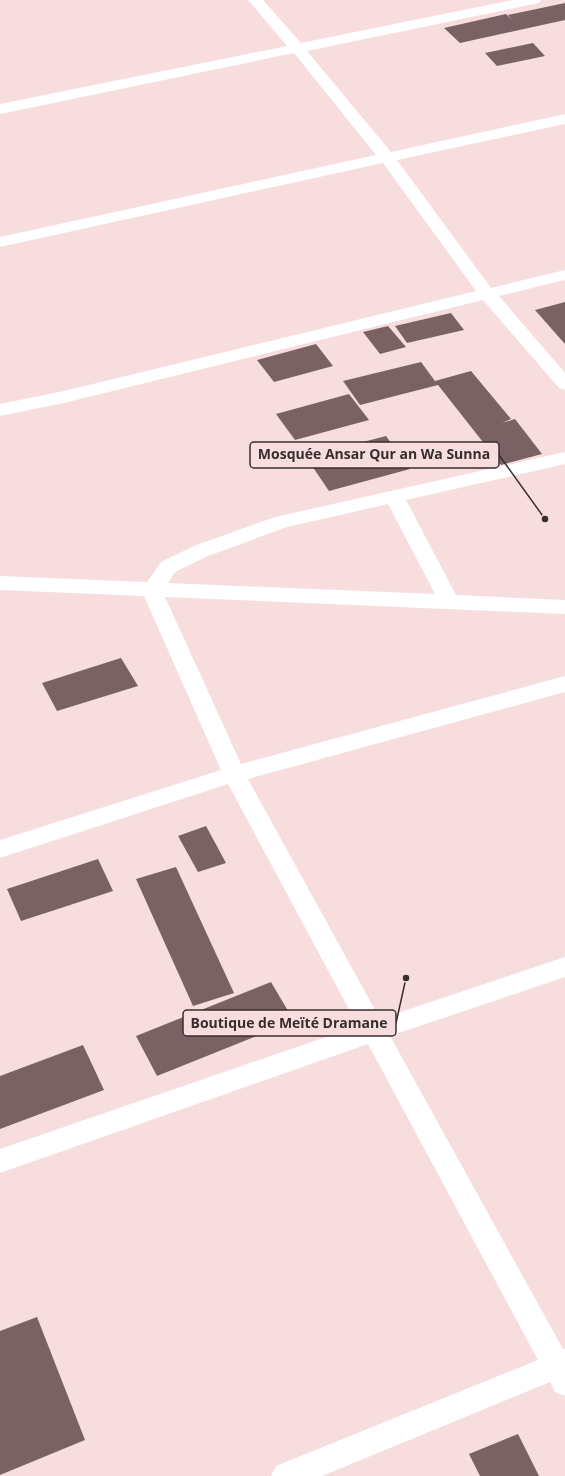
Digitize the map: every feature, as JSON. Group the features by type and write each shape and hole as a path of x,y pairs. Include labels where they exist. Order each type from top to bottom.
{"street":[{"path":"255,0 298,49 388,158 488,295 565,384"},
{"path":"0,109 534,0"},
{"path":"0,242 565,119"},
{"path":"0,410 79,393 565,276"},
{"path":"152,591 168,567 201,551 282,522 394,498 565,458"},
{"path":"394,498 449,601"},
{"path":"0,583 152,591 449,601 565,607"},
{"path":"152,591 234,774 562,1370 286,1476"},
{"path":"0,849 234,774 565,684"},
{"path":"0,1161 565,966"}],"building":[{"path":"565,3 565,20 460,43 444,28 506,14 511,19 508,15"},
{"path":"533,43 545,56 497,66 485,53"},
{"path":"565,302 565,344 535,310"},
{"path":"451,313 464,330 407,343 395,326"},
{"path":"388,326 406,347 380,354 363,332"},
{"path":"316,344 333,366 274,382 257,360"},
{"path":"421,362 435,381 471,371 511,419 502,423 515,419 542,454 501,465 438,385 360,405 343,381"},
{"path":"349,394 369,420 295,440 276,414"},
{"path":"386,436 410,469 329,491 306,457"},
{"path":"121,658 138,686 57,711 42,683"},
{"path":"206,826 226,863 198,872 178,836"},
{"path":"98,859 113,891 21,921 7,889"},
{"path":"176,867 234,993 193,1006 136,879"},
{"path":"271,982 294,1021 157,1076 136,1036"},
{"path":"83,1045 104,1090 0,1129 0,1076"},
{"path":"37,1317 85,1440 0,1475 0,1331"},
{"path":"518,1434 539,1476 480,1476 469,1454"}],"place":[{"name":"Mosquée Ansar Qur an Wa Sunna","path":"545,519"},
{"name":"Boutique de Meïté Dramane","path":"406,978"}]}
